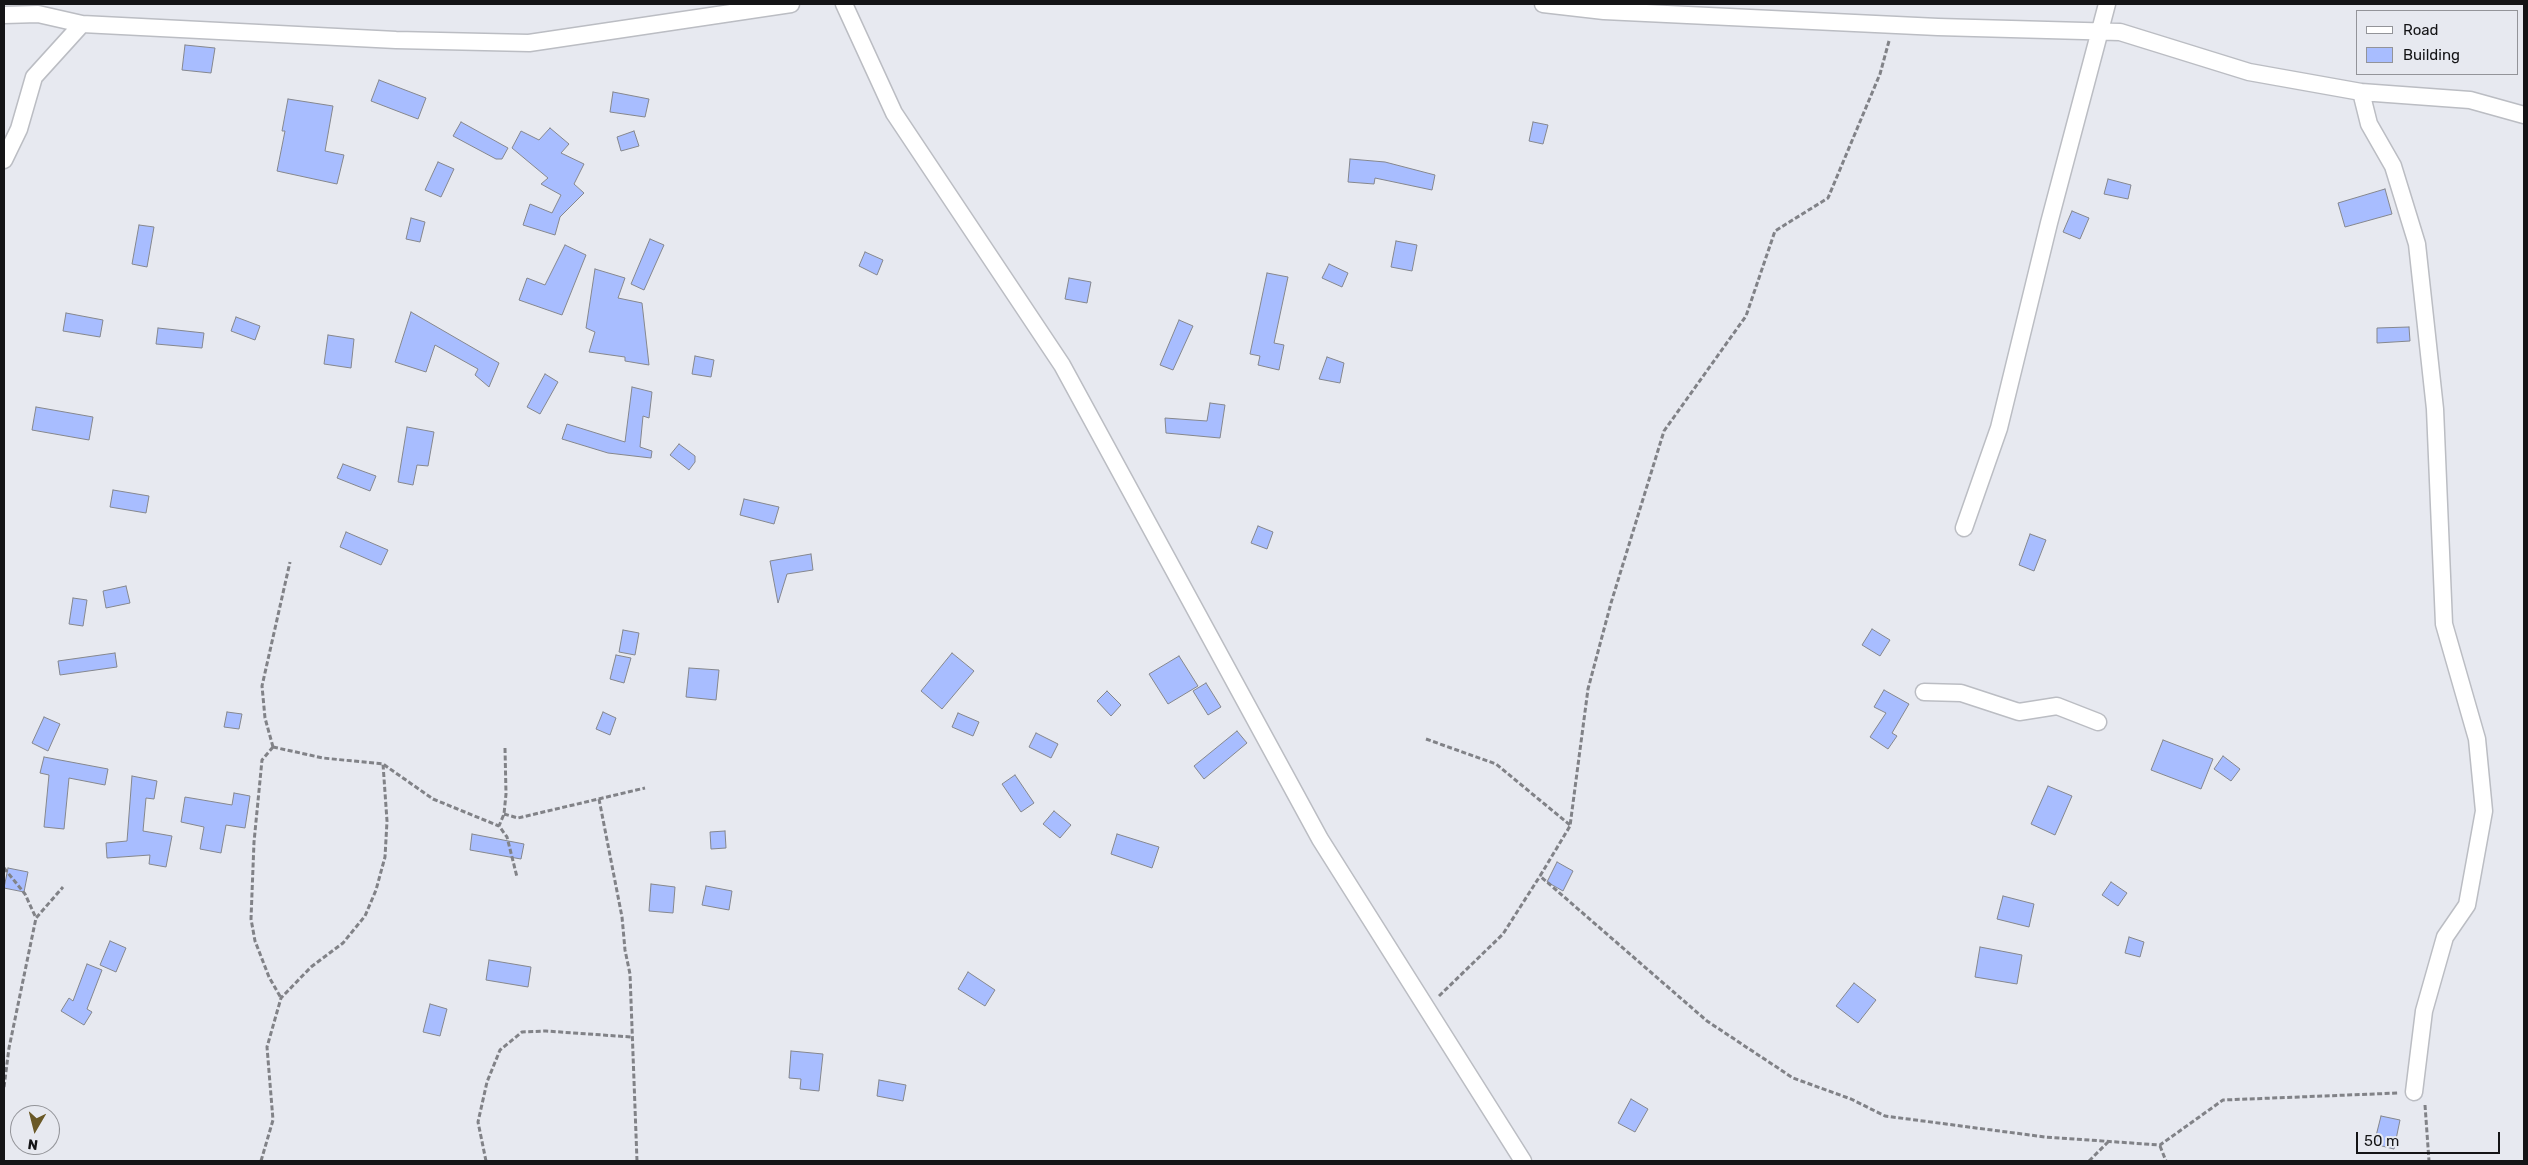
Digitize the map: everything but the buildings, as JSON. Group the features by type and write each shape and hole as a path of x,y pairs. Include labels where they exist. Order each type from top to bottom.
{"street":[{"path":"4,15 38,14 82,24 396,40 529,43 791,4"},
{"path":"844,4 894,113 1062,365 1320,839 1523,1161"},
{"path":"1543,4 1604,11 1893,25 2120,32 2249,72 2361,92 2470,100 2524,115"},
{"path":"1964,528 1999,428 2049,222 2107,4"},
{"path":"4,160 19,128 34,77 82,24"},
{"path":"2361,92 2369,124 2393,166 2417,244 2435,409 2444,624 2478,739 2484,811 2467,905 2445,937 2424,1011 2414,1092"},
{"path":"1924,692 1961,693 2020,712 2057,706 2098,722"}],"path":[{"path":"1427,1008 1503,934 1570,826 1588,689 1611,604 1664,431 1746,316 1774,231 1828,198 1880,74 1893,25"},
{"path":"273,747 265,718 262,686 290,562"},
{"path":"1426,738 1496,764 1570,826"},
{"path":"273,747 323,758 383,764 433,799 499,826 507,837 517,877"},
{"path":"273,747 262,760 254,842 251,918 254,941 269,977 281,998"},
{"path":"499,826 504,814 505,748"},
{"path":"261,1161 272,1120 267,1047 281,998 311,966 344,943 365,916 385,857 387,821 383,764"},
{"path":"504,814 518,818 644,788"},
{"path":"598,800 622,917 625,950 630,974 637,1161"},
{"path":"4,868 25,894 36,918"},
{"path":"1540,876 1707,1021 1793,1078 1851,1099 1885,1116 2045,1137 2160,1145 2223,1100 2414,1092 2424,1100 2429,1161"},
{"path":"4,1087 9,1048 36,918 63,887"},
{"path":"486,1161 478,1122 487,1082 500,1050 522,1032 546,1031 632,1037"},
{"path":"2089,1161 2108,1142"},
{"path":"2160,1145 2166,1161"}]}
